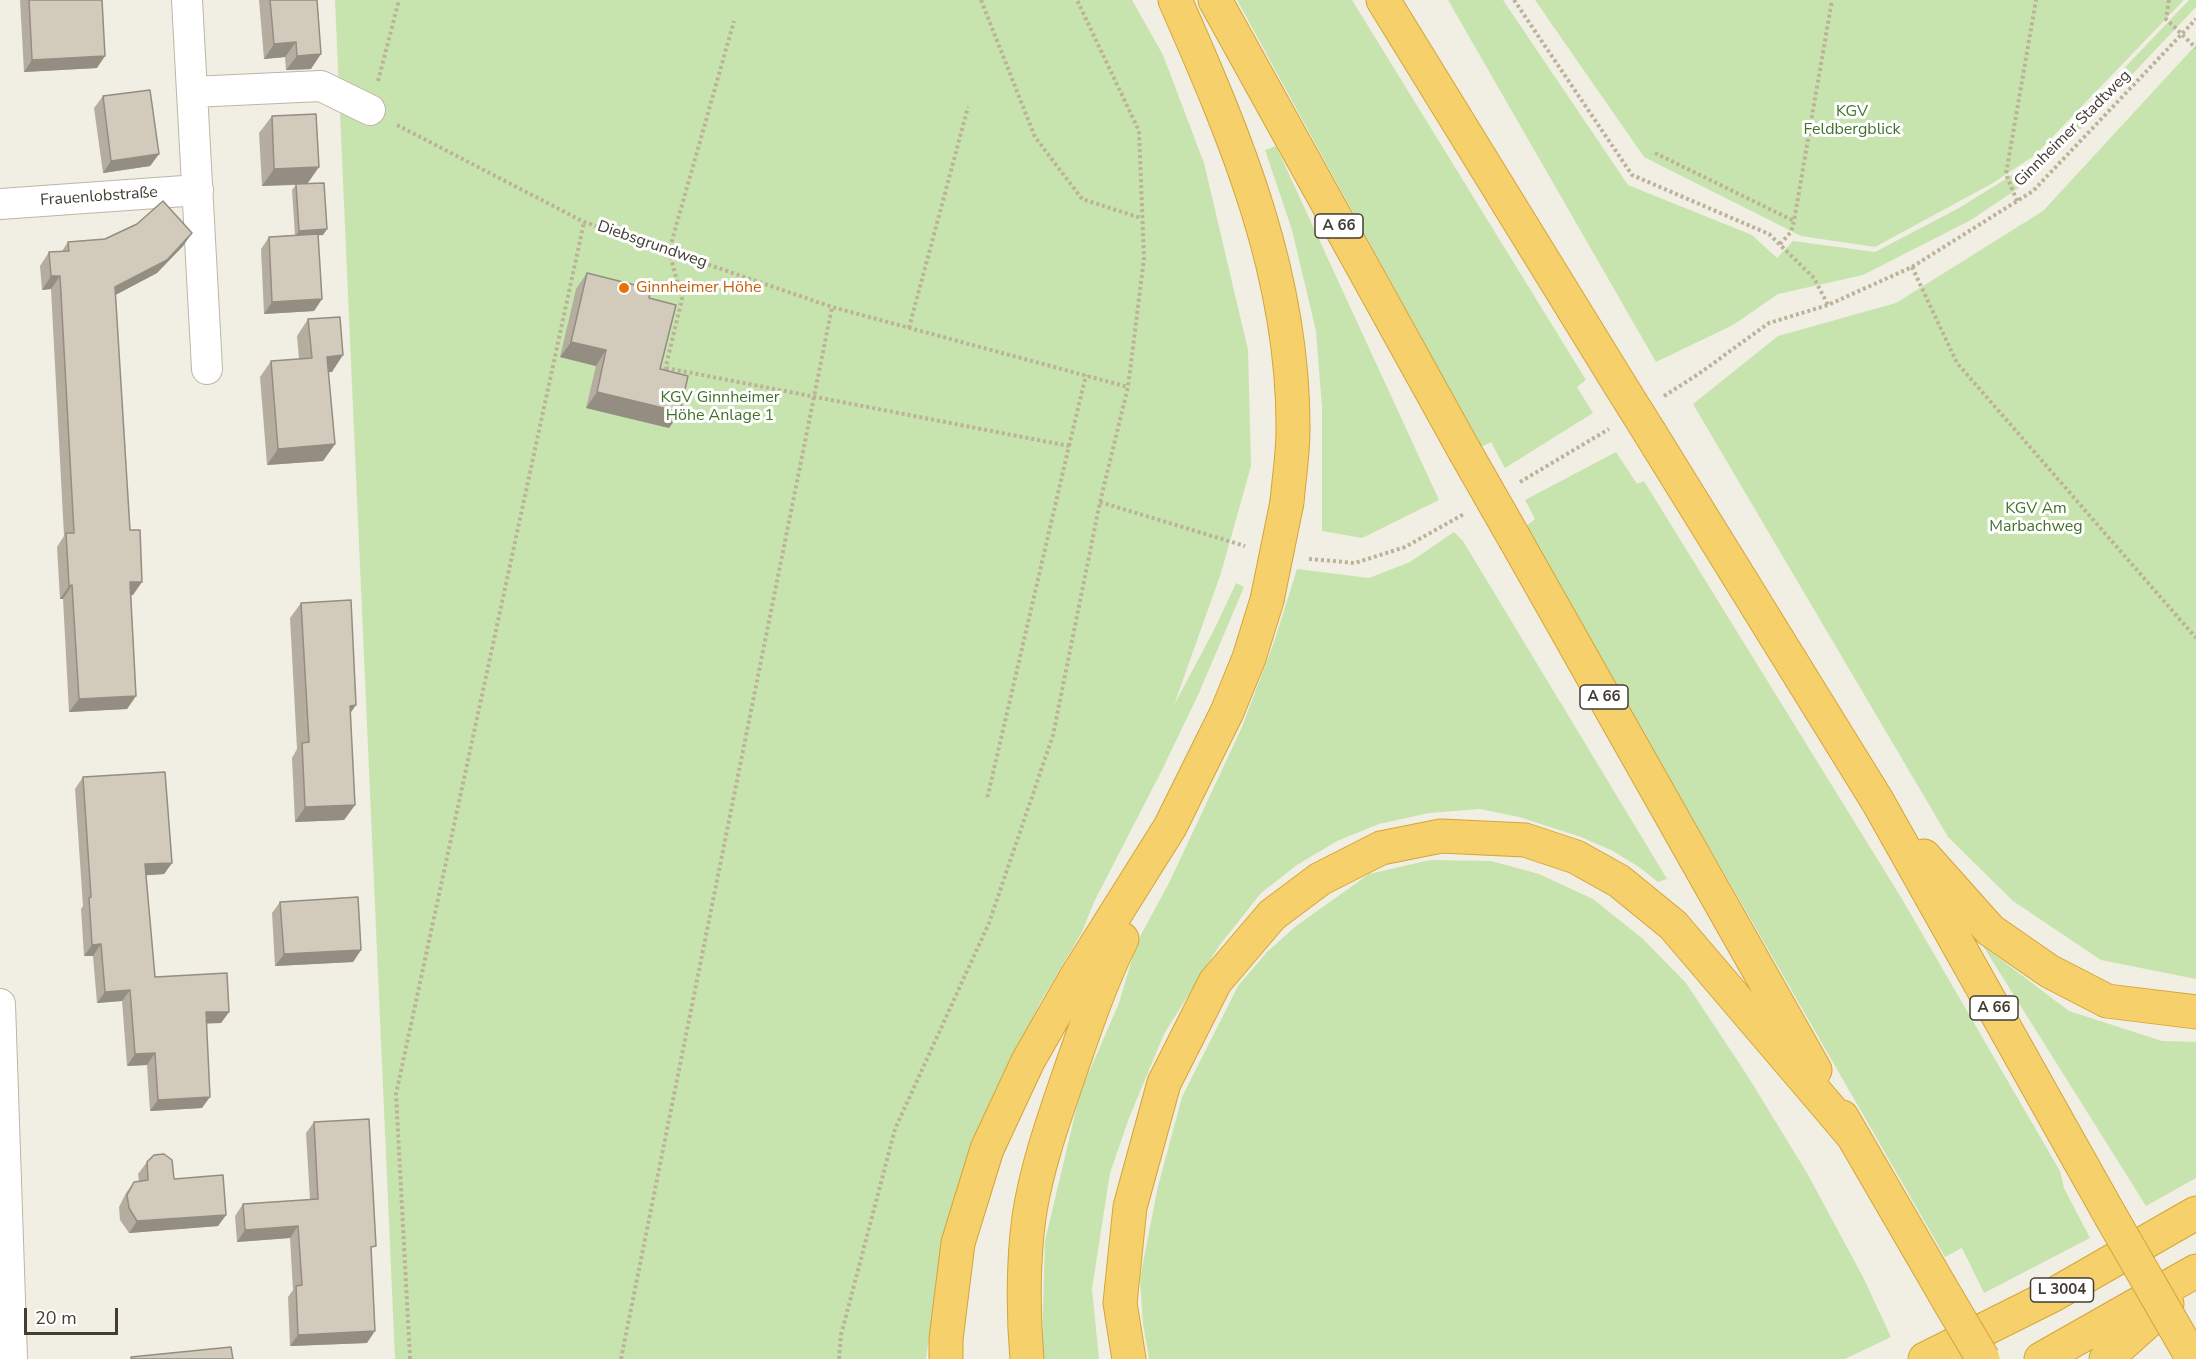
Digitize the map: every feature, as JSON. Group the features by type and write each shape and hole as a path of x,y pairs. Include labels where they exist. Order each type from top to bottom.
{"highway":[{"path":"1027,1359 1024,1329 1029,1218 1051,1125 1102,979 1133,917 1161,846 1227,712 1249,658 1267,600 1287,502 1293,430 1291,387 1279,293 1268,242 1241,158 1175,0"},
{"name":"A 66","path":"1215,0 1464,450 1691,853 1983,1359"},
{"name":"A 66","path":"1383,0 1878,802 2191,1357"},
{"path":"1878,802 1990,930 2049,971 2107,1001 2196,1012"},
{"path":"1129,1359 1120,1302 1130,1207 1164,1083 1215,982 1272,915 1320,879 1381,848 1441,836 1525,840 1576,857 1619,881 1673,925 1853,1136"},
{"path":"946,1359 946,1339 958,1243 987,1149 1028,1060 1076,977 1161,846"},
{"name":"L 3004","path":"1925,1359 2053,1295 2196,1214"},
{"name":"L 3004","path":"2041,1359 2196,1271"},
{"path":"2106,1359 2196,1278"}],"street":[{"path":"187,0 207,369"},
{"path":"192,92 321,86 370,110"},
{"name":"Frauenlobstraße","path":"0,204 198,190"},
{"path":"0,1004 12,1359"}],"path":[{"path":"370,110 399,0"},
{"path":"981,0 1035,137 1082,199 1141,218"},
{"path":"839,1359 841,1335 895,1129 989,923 1053,735 1100,502 1128,387 1144,258 1139,130 1077,0"},
{"path":"1514,0 1632,175 1769,234 1780,244 1791,232 1794,221 1832,0"},
{"path":"2017,201 2006,174 2036,0"},
{"path":"2169,0 2166,19 2196,48"},
{"name":"Ginnheimer Stadtweg","path":"1780,244 1814,279 1828,305 1912,267 2033,191 2196,19"},
{"path":"664,375 682,299 669,251 734,21"},
{"path":"909,327 968,107"},
{"name":"Diebsgrundweg","path":"370,110 584,222 832,307 1128,387"},
{"path":"1655,153 1794,221"},
{"path":"410,1359 396,1094 584,222"},
{"path":"1912,267 1957,363 2196,638"},
{"path":"621,1359 832,307"},
{"path":"666,368 1069,446"},
{"path":"987,799 1086,375"}],"green space":[{"name":"KGV Ginnheimer Höhe Anlage 1","path":"335,0 1132,0 1163,55 1204,163 1248,350 1251,466 1221,573 1174,705 1236,583 1244,587 1199,693 1162,770 1094,902 1082,932 1041,1001 996,1094 939,1271 926,1359 395,1359"},
{"path":"1237,0 1352,0 1586,380 1577,387 1593,413 1505,468 1491,442 1481,447"},
{"path":"1448,0 1503,0 1628,185 1752,235 1777,258 1793,241 1875,252 1959,208 2038,159 2189,0 2196,0 2196,7 2035,177 1971,220 1863,275 1778,294 1733,325 1656,362"},
{"name":"KGV Feldbergblick","path":"1535,0 2184,0 2035,155 1993,183 1875,247 1801,236 1644,157"},
{"name":"KGV Am Marbachweg","path":"2196,45 2196,979 2101,960 2013,901 1948,837 1693,404 1778,336 1896,303 2043,211"},
{"path":"1276,146 1439,500 1362,538 1322,531 1322,408 1316,331 1292,230 1265,150"},
{"path":"1616,452 1637,484 1644,481 1902,899 2060,1171 2064,1188 2090,1238 1984,1293 1962,1248 1945,1257 1525,527 1535,519 1525,500"},
{"path":"1454,532 1463,541 1667,879 1658,882 1611,850 1581,837 1519,817 1480,809 1429,813 1379,824 1337,841 1297,865 1261,893 1219,946 1164,1034 1129,1118 1110,1173 1092,1289 1099,1359 1044,1359 1042,1343 1045,1241 1080,1093 1119,1003 1137,942 1169,883 1242,727 1274,642 1297,569 1369,578 1410,562"},
{"path":"1430,860 1491,861 1539,874 1593,899 1643,939 1686,983 1747,1075 1807,1173 1863,1277 1891,1337 1845,1359 1149,1359 1143,1324 1140,1278 1158,1186 1182,1097 1238,986 1267,952 1296,926 1369,874"},
{"path":"1983,946 2069,1011 2162,1041 2196,1042 2196,1178 2146,1206"}],"building":[{"path":"29,0 102,0 105,56 32,60"},
{"path":"270,0 317,0 321,54 297,56 296,42 274,44"},
{"path":"150,90 159,154 111,161 103,96"},
{"path":"316,114 319,167 274,169 272,116"},
{"path":"324,183 327,229 299,231 296,184"},
{"path":"163,201 192,233 167,260 115,287 130,530 140,530 142,582 130,582 136,696 79,699 72,585 69,586 66,533 74,533 60,276 51,276 49,252 69,251 68,242 105,239 137,224"},
{"path":"318,234 322,299 272,302 269,237"},
{"path":"587,273 651,289 649,298 676,305 660,369 688,376 680,412 597,392 606,350 571,342"},
{"path":"340,317 343,355 327,357 335,444 278,449 271,361 312,358 308,319"},
{"path":"351,600 356,705 350,706 355,805 305,807 302,743 309,742 301,603"},
{"path":"165,772 172,863 145,864 155,977 227,973 229,1012 206,1012 210,1097 158,1100 155,1053 135,1054 130,990 105,992 101,944 92,945 83,777"},
{"path":"358,897 361,950 284,954 280,902"},
{"path":"369,1119 376,1246 371,1247 375,1331 298,1335 296,1286 302,1285 298,1226 245,1230 243,1204 318,1199 314,1122"},
{"path":"164,1154 172,1160 174,1179 223,1175 226,1215 137,1221 129,1208 127,1195 134,1182 148,1180 147,1162 154,1155"},
{"path":"231,1347 233,1359 131,1359 131,1357"}],"place":[{"name":"Ginnheimer Höhe","path":"624,288"}]}
